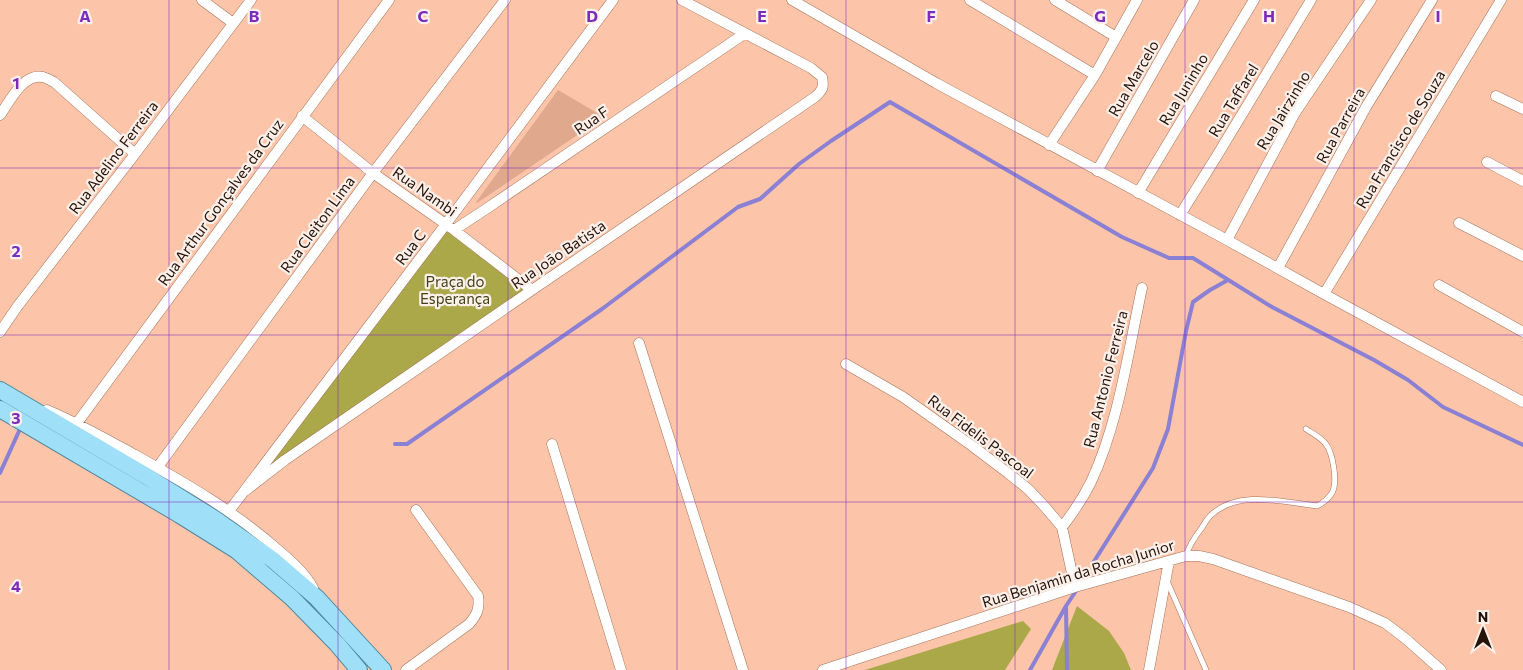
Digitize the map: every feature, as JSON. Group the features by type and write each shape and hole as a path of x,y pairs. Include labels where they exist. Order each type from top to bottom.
{"main road":[{"path":"0,390 216,519 274,560 317,598 383,670"},
{"path":"0,409 236,550 292,598 337,644 359,670"}],"street":[{"path":"202,0 233,23"},
{"name":"Rua Adelino Ferreira","path":"0,332 16,307 251,0"},
{"name":"Rua Arthur Gonçalves da Cruz","path":"77,423 389,0"},
{"name":"Rua Cleiton Lima","path":"158,468 373,173 505,0"},
{"name":"Rua C","path":"229,510 450,227 613,0"},
{"path":"682,0 744,34"},
{"path":"792,0 936,83 1523,402"},
{"path":"970,0 1094,75"},
{"path":"1055,0 1116,37"},
{"path":"1049,145 1094,75 1137,0"},
{"name":"Rua Marcelo","path":"1097,171 1194,0"},
{"name":"Rua Juninho","path":"1138,193 1254,0"},
{"name":"Rua Taffarel","path":"1180,215 1311,0"},
{"name":"Rua Jairzinho","path":"1227,240 1295,113 1371,0"},
{"name":"Rua Parreira","path":"1278,268 1366,108 1432,0"},
{"name":"Rua Francisco de Souza","path":"1324,294 1501,0"},
{"name":"Rua F","path":"450,227 744,34"},
{"name":"Rua Joāo Batista","path":"245,491 285,460 822,92 824,86 822,77 811,68 744,34"},
{"path":"0,115 22,85 31,78 42,77 54,82 135,154"},
{"path":"1496,96 1523,109"},
{"name":"Rua Nambi","path":"302,116 373,173 450,227 532,290"},
{"path":"1487,162 1523,181"},
{"path":"1460,223 1523,256"},
{"path":"1439,285 1523,332"},
{"name":"Rua Antonio Ferreira","path":"1062,527 1078,506 1090,484 1107,440 1117,404 1142,288"},
{"path":"639,342 743,670"},
{"name":"Rua Fidelis Pascoal","path":"846,364 903,397 1008,472 1045,507 1062,527 1076,587"},
{"path":"18,401 47,410 77,423 229,510 287,557 312,585 317,598"},
{"path":"552,444 621,670"},
{"path":"406,670 469,624 476,616 479,606 478,596 416,510"},
{"name":"Rua Benjamin da Rocha Junior","path":"823,670 1076,587 1186,556 1199,556 1213,559 1349,608 1385,623 1441,670"},
{"path":"1149,670 1168,561"}],"lane":[{"path":"1186,556 1190,545 1210,516 1223,507 1235,502 1254,499 1317,506 1323,503 1332,493 1334,487 1332,458 1325,443 1306,429"},
{"path":"1166,578 1206,670"}],"green space":[{"name":"Praça do Esperança","path":"447,229 530,290 256,477"},
{"path":"1077,606 1109,631 1124,653 1131,670 1052,670"},
{"path":"1023,621 1031,629 1005,670 865,670"}],"building":[{"path":"558,90 604,117 477,203 476,202"}],"waterway":[{"path":"395,444 407,444 602,309 738,207 760,199 799,164 890,102 1122,237 1169,258 1193,258 1272,307 1374,360 1408,380 1443,407 1523,445"},
{"path":"1093,563 1153,468 1168,429 1193,302 1228,280"},
{"path":"0,473 20,429"},
{"path":"1030,670 1078,588"},
{"path":"1066,607 1067,670"}]}
